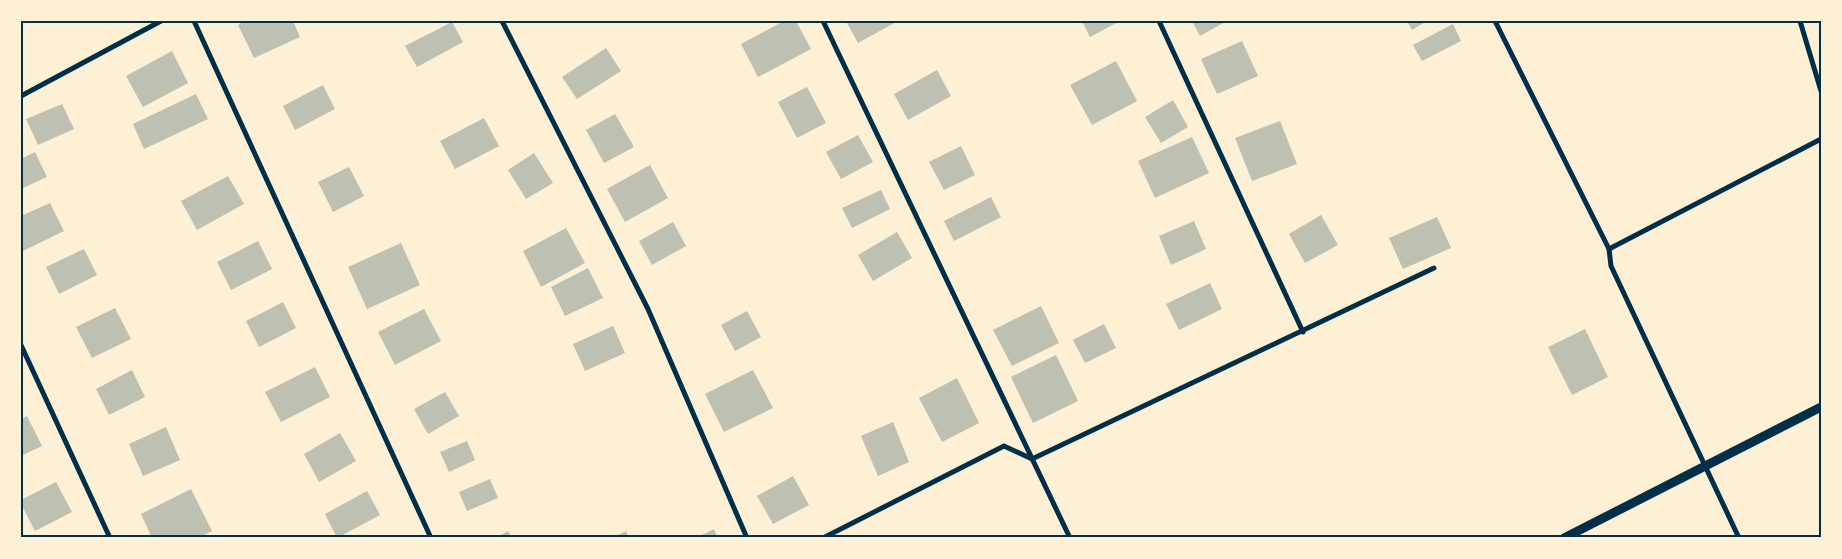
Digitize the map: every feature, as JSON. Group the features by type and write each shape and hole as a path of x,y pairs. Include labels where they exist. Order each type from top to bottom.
{"street":[{"path":"21,96 161,21"},
{"path":"194,21 431,538"},
{"path":"502,21 648,309 747,538"},
{"path":"823,21 1070,538"},
{"path":"1159,21 1303,332"},
{"path":"1495,21 1609,249 1611,266 1739,538"},
{"path":"1800,21 1821,92"},
{"path":"1609,249 1821,139"},
{"path":"1032,459 1303,332 1434,268"},
{"path":"21,345 110,538"},
{"path":"1564,538 1821,407"},
{"path":"823,538 1004,446 1032,459"}],"building":[{"path":"245,21 293,21 300,37 254,58 238,25"},
{"path":"784,21 796,21 811,49 758,77 741,44"},
{"path":"846,21 898,21 858,43"},
{"path":"1082,21 1120,21 1090,37"},
{"path":"1192,21 1227,21 1200,36"},
{"path":"1407,21 1427,21 1412,30"},
{"path":"452,22 463,42 417,67 405,46"},
{"path":"1453,24 1461,41 1422,61 1413,45"},
{"path":"1242,41 1258,76 1217,94 1201,59"},
{"path":"606,48 621,71 577,99 562,77"},
{"path":"172,51 188,83 143,107 126,76"},
{"path":"1116,61 1137,101 1092,125 1070,85"},
{"path":"937,70 951,96 908,120 894,94"},
{"path":"323,85 335,109 295,130 283,106"},
{"path":"807,87 826,123 797,138 778,102"},
{"path":"196,94 208,119 144,149 133,124"},
{"path":"1173,100 1188,127 1161,143 1145,117"},
{"path":"62,104 74,129 38,145 26,119"},
{"path":"615,114 634,147 604,163 586,130"},
{"path":"484,118 499,146 455,169 440,141"},
{"path":"1280,121 1297,164 1252,181 1235,138"},
{"path":"858,135 873,162 841,179 826,152"},
{"path":"1192,137 1209,173 1155,198 1138,161"},
{"path":"961,146 975,175 944,190 929,162"},
{"path":"35,152 47,177 21,189 21,159"},
{"path":"534,153 553,183 526,199 508,170"},
{"path":"650,165 668,198 625,222 607,189"},
{"path":"349,167 364,196 333,212 318,182"},
{"path":"228,176 244,204 197,230 181,201"},
{"path":"881,190 890,209 852,228 842,208"},
{"path":"991,197 1001,217 954,241 944,221"},
{"path":"50,203 64,231 21,252 21,216"},
{"path":"1321,215 1338,245 1305,263 1289,234"},
{"path":"1437,217 1451,248 1403,269 1389,238"},
{"path":"1194,221 1206,249 1171,265 1159,236"},
{"path":"673,222 686,246 652,265 639,241"},
{"path":"566,228 585,263 541,287 523,251"},
{"path":"897,232 912,258 873,281 858,255"},
{"path":"258,241 272,269 231,290 217,262"},
{"path":"401,243 420,285 367,309 348,267"},
{"path":"84,249 97,275 59,294 46,267"},
{"path":"588,268 603,298 565,316 551,287"},
{"path":"1210,283 1222,309 1179,330 1166,304"},
{"path":"283,302 296,328 259,347 246,321"},
{"path":"1041,306 1059,343 1012,366 993,330"},
{"path":"115,308 131,339 92,358 76,327"},
{"path":"424,309 441,341 395,365 378,332"},
{"path":"747,311 761,337 735,351 721,325"},
{"path":"1104,324 1116,348 1085,363 1073,340"},
{"path":"613,326 625,353 585,371 573,344"},
{"path":"1585,329 1608,377 1572,395 1548,347"},
{"path":"1056,355 1078,401 1033,423 1011,377"},
{"path":"315,367 330,397 281,422 265,392"},
{"path":"132,370 145,397 109,415 96,389"},
{"path":"753,370 773,408 724,432 705,394"},
{"path":"957,378 979,423 942,442 919,398"},
{"path":"445,392 459,416 428,434 414,409"},
{"path":"27,416 42,446 21,456 21,419"},
{"path":"893,422 909,462 878,476 861,436"},
{"path":"166,427 180,460 143,476 129,444"},
{"path":"340,433 356,461 319,482 304,454"},
{"path":"467,441 475,460 449,472 440,452"},
{"path":"793,476 809,505 773,524 757,496"},
{"path":"490,479 498,498 467,511 459,492"},
{"path":"56,482 72,512 35,531 21,504 21,500"},
{"path":"191,489 212,531 198,538 152,538 141,514"},
{"path":"367,491 380,515 337,538 325,514"},
{"path":"714,529 718,538 696,538"},
{"path":"508,531 512,538 496,538"},
{"path":"626,531 629,538 612,538"}]}
